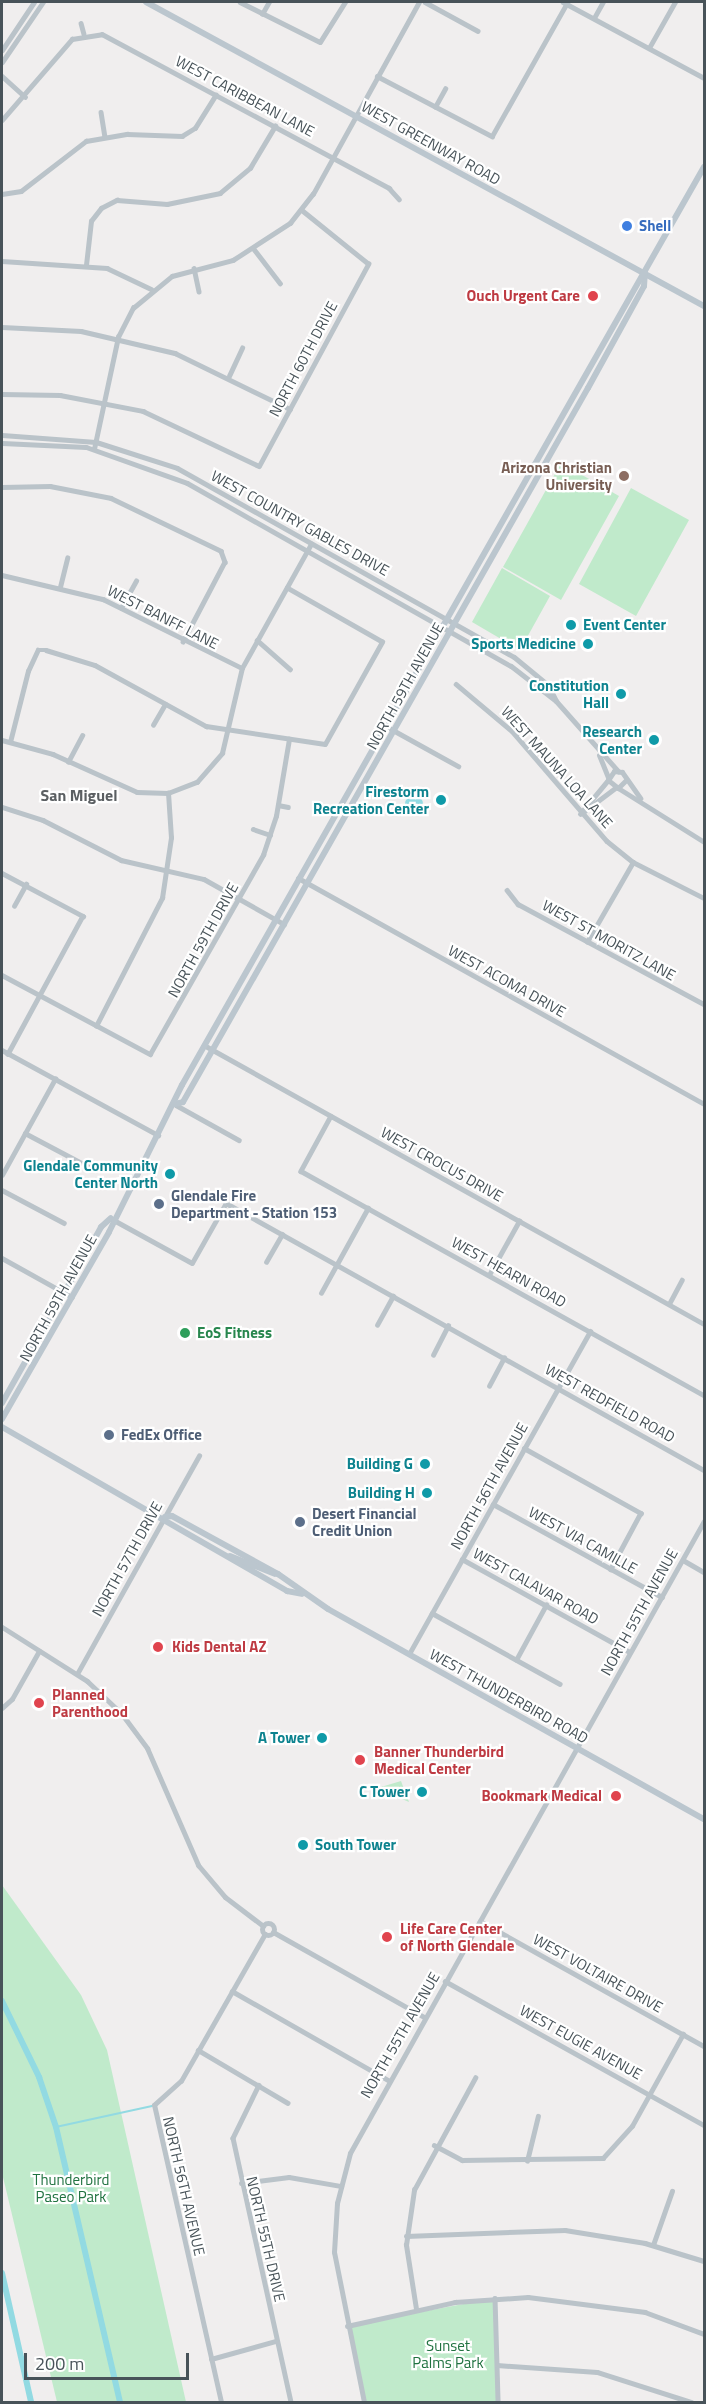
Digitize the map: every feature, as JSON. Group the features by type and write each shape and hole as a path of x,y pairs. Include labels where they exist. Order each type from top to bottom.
{"main road":[{"name":"WEST GREENWAY ROAD","path":"146,2 705,306"},
{"name":"NORTH 59TH AVENUE","path":"2,1403 64,1292 112,1218 175,1104 204,1045 384,725 609,328 645,273 705,167"},
{"name":"NORTH 59TH AVENUE","path":"175,1104 183,1102 213,1050 597,372 644,286 645,273"},
{"path":"609,328 619,333"},
{"path":"587,367 597,372"},
{"name":"NORTH 59TH AVENUE","path":"2,1419 109,1232 112,1218"},
{"path":"35,1364 39,1337"},
{"name":"WEST THUNDERBIRD ROAD","path":"2,1427 165,1518 221,1554 302,1594 705,1819"},
{"name":"WEST THUNDERBIRD ROAD","path":"165,1518 172,1516 278,1574 302,1594"},
{"path":"221,1554 278,1574"}],"street":[{"path":"2,50 34,2"},
{"path":"2,62 43,2"},
{"path":"240,2 320,42 345,2"},
{"path":"262,14 269,2"},
{"path":"94,449 118,337 133,308 151,289 194,268 254,249 301,210 419,2"},
{"path":"425,2 478,32"},
{"path":"377,76 492,136 565,2 705,78"},
{"path":"594,18 603,2"},
{"path":"649,48 675,2"},
{"path":"2,120 25,97 62,49 84,34 81,23"},
{"name":"WEST CARIBBEAN LANE","path":"84,34 109,36 332,157 399,199"},
{"path":"2,76 25,97"},
{"path":"435,107 445,89"},
{"path":"2,194 21,191 76,145 105,136 182,136 195,128 216,94"},
{"path":"101,112 105,136"},
{"path":"86,265 91,221 101,208 117,200 166,204 220,193 250,168 275,126"},
{"name":"NORTH 60TH DRIVE","path":"105,401 180,424 259,466 368,264 301,210"},
{"path":"254,249 280,283"},
{"path":"2,261 86,265 118,270 151,289"},
{"path":"194,268 199,291"},
{"path":"2,327 118,337 229,376 290,409"},
{"path":"229,376 242,348"},
{"path":"2,394 105,401"},
{"name":"WEST COUNTRY GABLES DRIVE","path":"2,435 96,442 177,468 443,622"},
{"name":"WEST COUNTRY GABLES DRIVE","path":"2,443 94,449 174,476 523,664 596,751 626,780 642,802"},
{"path":"2,487 50,486 111,498 153,514 225,556 183,642"},
{"path":"2,740 68,762 125,789 168,793 212,769 227,729 242,668 311,544"},
{"path":"60,587 67,558"},
{"name":"WEST BANFF LANE","path":"2,575 60,587 121,608 183,642 242,668"},
{"path":"121,608 136,581"},
{"path":"10,742 38,650 80,658 196,722 325,744 382,642 287,588"},
{"name":"WEST COUNTRY GABLES DRIVE","path":"452,627 556,701"},
{"path":"257,640 290,669"},
{"name":"WEST MAUNA LOA LANE","path":"456,684 512,731 580,814 633,862 705,898"},
{"path":"153,725 165,704"},
{"path":"384,725 458,766"},
{"path":"68,762 82,736"},
{"name":"NORTH 59TH DRIVE","path":"96,1026 150,1054 240,899 270,835 278,805 289,739"},
{"name":"WEST COUNTRY GABLES DRIVE","path":"596,751 608,779 617,788 705,842"},
{"path":"580,814 597,798 608,779 618,771"},
{"path":"597,798 617,788 626,780"},
{"path":"2,975 96,1026 151,926 167,870 168,793"},
{"path":"278,805 288,807"},
{"path":"2,807 44,820 121,860 204,879 284,924"},
{"path":"253,829 270,835"},
{"path":"587,942 633,862"},
{"path":"2,873 83,916 8,1053"},
{"name":"WEST ACOMA DRIVE","path":"298,878 705,1104"},
{"path":"14,906 26,884"},
{"name":"WEST ST MORITZ LANE","path":"507,890 518,904 705,1004"},
{"name":"WEST CROCUS DRIVE","path":"204,1045 705,1324"},
{"path":"2,1050 158,1135"},
{"path":"2,1175 55,1079"},
{"path":"175,1104 239,1140"},
{"name":"WEST HEARN ROAD","path":"331,1116 301,1171 705,1395"},
{"path":"25,1133 93,1169"},
{"path":"2,1190 64,1224"},
{"name":"WEST REDFIELD ROAD","path":"112,1218 192,1263 226,1203 705,1470"},
{"path":"321,1293 368,1208"},
{"path":"489,1275 519,1221"},
{"path":"266,1262 282,1234"},
{"path":"2,1258 72,1297"},
{"path":"669,1304 682,1280"},
{"path":"377,1325 393,1296"},
{"path":"433,1355 448,1326"},
{"name":"NORTH 56TH AVENUE","path":"409,1654 590,1331"},
{"path":"489,1386 504,1358"},
{"path":"524,1448 640,1514 610,1569"},
{"name":"NORTH 57TH DRIVE","path":"76,1674 199,1456"},
{"name":"WEST VIA CAMILLE","path":"493,1504 662,1597"},
{"name":"NORTH 55TH AVENUE","path":"363,2403 334,2252 340,2186 350,2153 388,2080 705,1521"},
{"name":"WEST CALAVAR ROAD","path":"462,1559 630,1652"},
{"path":"683,1560 705,1572"},
{"path":"516,1660 546,1605"},
{"path":"432,1613 560,1684"},
{"path":"2,1627 76,1674 112,1703 144,1743 203,1872 263,1926 265,1934 273,1932"},
{"path":"4,1707 39,1651"},
{"name":"WEST VOLTAIRE DRIVE","path":"480,1921 705,2046"},
{"path":"263,1926 270,1923 273,1932 424,2017"},
{"name":"NORTH 56TH AVENUE","path":"220,2403 154,2105 177,2087 265,1934"},
{"name":"WEST EUGIE AVENUE","path":"445,1981 705,2125"},
{"path":"232,1991 388,2080"},
{"path":"434,2145 462,2160 527,2161 603,2158 627,2133 683,2034"},
{"path":"198,2050 288,2103"},
{"path":"416,2309 406,2236 414,2190 434,2145 476,2078"},
{"name":"NORTH 55TH DRIVE","path":"259,2085 233,2138 241,2183 291,2403"},
{"path":"527,2161 538,2116"},
{"path":"241,2183 289,2177 340,2186"},
{"path":"653,2245 672,2192"},
{"path":"406,2236 533,2229 653,2245 705,2261"},
{"path":"347,2326 416,2309 495,2298 604,2304 705,2334"},
{"path":"495,2298 498,2403"},
{"path":"211,2359 276,2340"},
{"path":"497,2365 597,2372 691,2403"}],"green space":[{"path":"561,463 619,496 561,600 503,567"},
{"path":"631,488 689,520 636,616 579,584"},
{"path":"502,568 550,596 520,650 472,622"},
{"path":"401,1781 409,1802 379,1789 381,1787"},
{"name":"Thunderbird Paseo Park","path":"2,1885 81,1995 107,2050 186,2402 57,2402 2,2173"},
{"name":"Sunset Palms Park","path":"495,2298 498,2402 364,2402 347,2326"}],"water":[{"path":"414,795 420,798 423,804 420,810 414,813 408,810 405,804 408,798"}],"waterway":[{"path":"2,2001 39,2077 56,2127 120,2402"},
{"path":"56,2127 152,2106"},
{"path":"2,2273 31,2402"}],"place":[{"name":"Shell","path":"627,226"},
{"name":"Ouch Urgent Care","path":"593,296"},
{"name":"Arizona Christian University","path":"624,476"},
{"name":"Event Center","path":"571,625"},
{"name":"Sports Medicine","path":"588,644"},
{"name":"Constitution Hall","path":"621,694"},
{"name":"Research Center","path":"654,740"},
{"name":"Firestorm Recreation Center","path":"441,800"},
{"name":"Glendale Community Center North","path":"170,1174"},
{"name":"Glendale Fire Department - Station 153","path":"159,1204"},
{"name":"EoS Fitness","path":"185,1333"},
{"name":"FedEx Office","path":"109,1435"},
{"name":"Building G","path":"425,1464"},
{"name":"Building H","path":"427,1493"},
{"name":"Desert Financial Credit Union","path":"300,1522"},
{"name":"Kids Dental AZ","path":"158,1647"},
{"name":"Planned Parenthood","path":"39,1703"},
{"name":"A Tower","path":"322,1738"},
{"name":"Banner Thunderbird Medical Center","path":"360,1760"},
{"name":"C Tower","path":"422,1792"},
{"name":"Bookmark Medical","path":"616,1796"},
{"name":"South Tower","path":"303,1845"},
{"name":"Life Care Center of North Glendale","path":"387,1937"}],"district":[{"name":"San Miguel","path":"79,795"}]}
